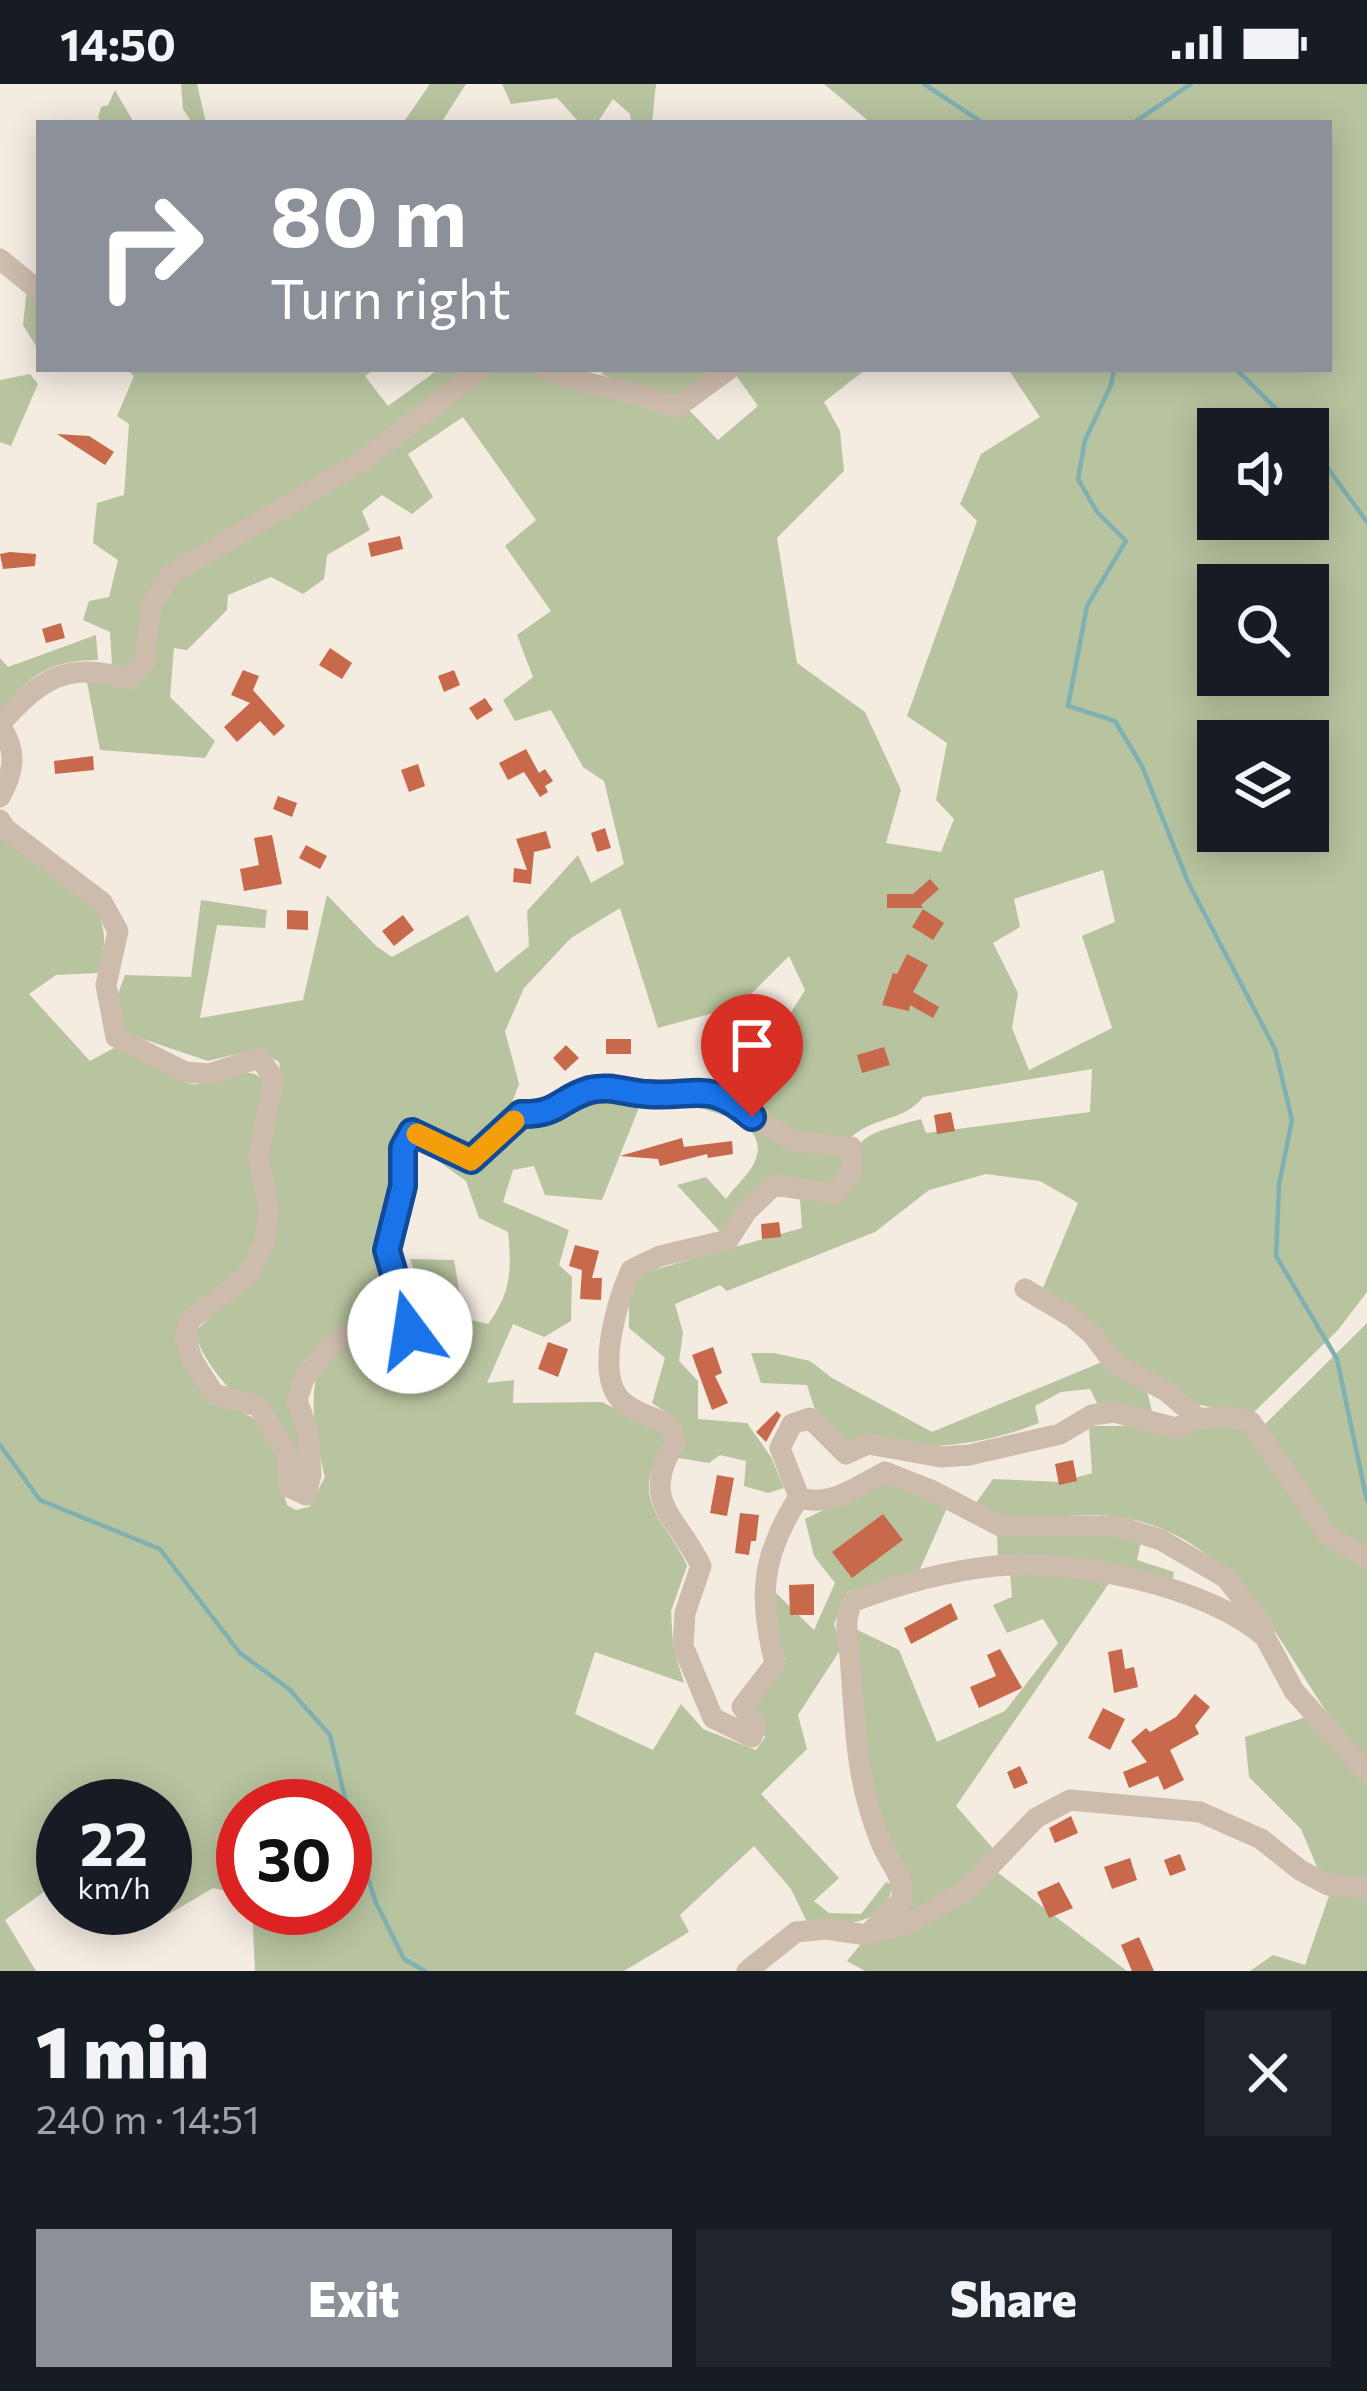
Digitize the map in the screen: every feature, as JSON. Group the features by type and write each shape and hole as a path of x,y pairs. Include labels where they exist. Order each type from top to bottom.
{"street":[{"path":"0,259 36,289"},
{"path":"0,797 10,778 14,747 0,724 29,692 64,672 97,670 128,679 145,661 151,606 170,575 364,460 477,372"},
{"path":"552,372 676,408 725,372"},
{"path":"0,820 102,902 118,931 106,986 116,1037 184,1072 209,1074 259,1058 274,1078 258,1157 269,1209 265,1241 248,1275 190,1320 185,1337 214,1394 257,1406 278,1435 288,1455 289,1487 306,1495 311,1474 308,1432 297,1400 304,1379 329,1346 349,1334 410,1331 412,1302 394,1274 387,1250 403,1186 403,1148 412,1132 471,1160 521,1114 546,1115 585,1091 615,1086 644,1094 697,1091 729,1097 752,1117 794,1141 851,1147 852,1172 835,1194 774,1185 747,1211 728,1240 660,1256 631,1270 621,1292 611,1342 609,1377 620,1400 670,1425 676,1441 663,1461 660,1495 667,1516 690,1543 701,1566 685,1613 682,1646 713,1718 752,1736 756,1725 742,1707 776,1664 763,1605 764,1571 799,1497"},
{"path":"1025,1289 1072,1317 1115,1364 1166,1391 1199,1419"},
{"path":"1265,1637 1263,1624 1226,1578 1161,1540 1117,1526 1000,1526 885,1472 838,1497 814,1503 799,1497 779,1448 793,1424 810,1418 846,1454 868,1444 941,1457 1060,1434 1092,1414 1114,1412 1176,1428 1225,1416 1251,1422 1329,1536 1367,1558"},
{"path":"867,1935 902,1900 903,1882 881,1845 857,1768 850,1652 843,1624 852,1602 879,1592 999,1565 1118,1574 1209,1600 1245,1619 1265,1637 1294,1690 1367,1773"},
{"path":"747,1971 796,1931 826,1929 867,1935 910,1923 967,1891 1036,1818 1070,1800 1200,1813 1261,1839 1328,1885 1367,1888"}],"green space":[{"path":"181,84 197,84 205,120 190,120 183,109"},
{"path":"430,84 466,84 443,120 405,120"},
{"path":"502,84 656,84 652,120 631,120 613,99 599,120 577,120 557,98 511,104"},
{"path":"824,84 1367,84 1367,1292 1338,1330 1252,1414 1194,1404 1121,1359 1043,1288 1078,1203 1040,1181 986,1174 929,1190 875,1232 727,1291 720,1285 675,1304 683,1333 679,1361 698,1381 698,1419 747,1423 771,1457 784,1488 768,1493 744,1486 746,1461 720,1455 709,1463 678,1458 673,1417 652,1403 665,1358 629,1328 629,1294 643,1273 802,1228 800,1199 835,1202 855,1151 881,1131 921,1119 926,1133 1090,1112 1092,1069 923,1097 847,1141 791,1136 737,1098 805,990 789,956 739,1006 658,1028 620,908 571,938 524,988 505,1031 519,1084 503,1126 470,1154 411,1126 394,1134 395,1176 379,1250 407,1307 403,1326 333,1339 300,1367 290,1393 302,1455 298,1487 294,1446 223,1381 194,1332 254,1278 266,1158 282,1082 279,1062 257,1049 208,1061 122,1032 116,999 125,975 191,977 201,900 267,910 265,928 217,925 200,1018 303,1000 327,895 392,957 468,915 496,973 529,946 527,911 578,855 591,883 624,864 604,781 583,767 551,710 515,721 503,700 533,677 517,635 551,611 505,546 536,520 463,417 408,454 433,497 412,514 382,495 362,511 370,530 327,555 324,579 303,594 271,577 228,595 227,610 187,650 174,648 170,697 215,741 205,758 100,750 86,677 130,681 157,605 175,578 485,372 538,372 570,386 688,409 718,440 758,406 734,372 862,372 824,402 840,431 844,471 777,538 797,663 865,712 901,790 886,843 941,852 954,819 936,800 947,743 907,716 977,521 960,504 981,454 1040,417 1010,372 1332,372 1332,120 867,120","holes":["1103,870 1115,922 1082,936 1112,1028 1029,1070 1012,1028 1018,993 993,943 1020,927 1014,899"]},
{"path":"115,90 132,120 100,120 101,107 108,105"},
{"path":"27,288 36,294 36,346 23,325"},
{"path":"130,372 371,372 365,376 388,406 435,372 471,372 360,457 165,570 144,644 127,672 112,665 110,632 83,620 89,601 109,597 118,560 93,543 97,503 124,495 129,424 117,416 134,376"},
{"path":"603,372 715,372 674,403"},
{"path":"30,374 38,384 11,446 0,442 0,380"},
{"path":"96,635 98,660 67,663 41,673 0,714 0,658 8,667"},
{"path":"0,835 93,907 102,923 104,947 98,973 56,975 29,994 90,1061 114,1048 150,1061 185,1083 244,1073 269,1084 263,1216 247,1266 192,1308 183,1361 210,1404 259,1422 273,1439 287,1505 296,1510 309,1507 325,1477 314,1402 321,1365 348,1344 413,1337 432,1319 410,1259 454,1260 464,1318 488,1324 505,1291 508,1232 479,1218 466,1181 416,1145 472,1168 516,1128 542,1126 607,1098 640,1105 602,1200 545,1195 534,1166 513,1170 503,1202 569,1230 559,1265 572,1277 571,1321 544,1337 513,1324 487,1383 514,1380 513,1403 602,1402 668,1434 652,1470 650,1497 687,1566 671,1611 673,1646 684,1683 595,1652 575,1714 653,1750 681,1704 703,1729 756,1750 765,1737 753,1709 785,1660 777,1633 774,1591 814,1630 835,1583 814,1556 805,1519 886,1480 947,1508 917,1576 847,1592 834,1624 842,1647 798,1715 807,1749 761,1794 839,1878 814,1901 829,1913 861,1914 886,1882 893,1885 881,1909 871,1916 808,1924 791,1889 754,1846 680,1915 689,1932 624,1971 255,1971 253,1935 372,1935 372,1779 216,1779 216,1889 192,1900 192,1779 36,1779 36,1898 5,1920 36,1971 0,1971"},
{"path":"695,1095 847,1154 847,1171 831,1189 769,1181 723,1235 677,1185 706,1177 726,1199 753,1166 758,1148 749,1129 739,1122 692,1106"},
{"path":"1367,1323 1367,1758 1325,1710 1240,1586 1188,1542 1156,1527 1106,1515 1000,1522 976,1503 993,1479 1061,1482 1092,1473 1089,1426 1230,1426 1256,1433"},
{"path":"751,1353 810,1361 832,1378 932,1432 1102,1362 1147,1391 1153,1415 1098,1405 1090,1389 1061,1392 1035,1406 1039,1423 990,1438 921,1447 846,1446 814,1407 807,1385 761,1383"},
{"path":"1118,1532 1141,1542 1137,1560 1174,1572 1171,1586 998,1561 997,1533"},
{"path":"1010,1572 1112,1579 956,1806 997,1853 961,1887 879,1928 906,1903 861,1767 847,1625 899,1650 937,1742 1005,1711 1058,1643 1043,1619 1007,1633 993,1605 1012,1597"},
{"path":"1306,1717 1367,1784 1367,1883 1323,1881 1301,1829 1249,1777 1245,1737"},
{"path":"997,1872 1127,1971 865,1971 847,1961 865,1939"},
{"path":"1330,1893 1367,1895 1367,1971 1250,1971 1273,1955 1305,1965"}],"building":[{"path":"57,434 89,436 114,452 105,465"},
{"path":"400,536 403,549 371,557 368,543"},
{"path":"0,554 36,554 35,566 3,569"},
{"path":"61,623 65,638 46,643 42,629"},
{"path":"330,648 352,663 342,679 319,665"},
{"path":"243,670 259,676 253,690 285,726 274,736 260,721 237,742 224,727 250,703 231,695"},
{"path":"454,670 460,685 444,692 438,676"},
{"path":"485,698 493,710 477,720 469,708"},
{"path":"526,749 539,773 545,769 553,781 540,797 524,772 508,780 499,763"},
{"path":"93,756 94,770 55,774 54,761"},
{"path":"418,764 425,786 409,792 401,770"},
{"path":"278,796 297,803 292,817 273,809"},
{"path":"605,828 611,848 597,852 591,833"},
{"path":"546,831 551,848 534,852 531,884 513,882 514,868 527,870 516,839"},
{"path":"272,835 282,884 244,891 240,869 259,865 254,838"},
{"path":"306,845 327,856 320,869 299,858"},
{"path":"930,879 939,889 923,908 887,908 887,894 913,894"},
{"path":"923,909 944,923 933,940 912,927"},
{"path":"287,910 308,911 308,930 287,929"},
{"path":"403,915 414,930 394,946 382,931"},
{"path":"907,954 928,965 913,992 939,1007 933,1018 910,1005 909,1011 882,1005 893,973 897,974"},
{"path":"606,1039 631,1039 631,1054 606,1054"},
{"path":"566,1045 579,1058 565,1071 553,1058"},
{"path":"884,1047 890,1065 862,1073 857,1055"},
{"path":"951,1112 955,1131 937,1134 934,1115"},
{"path":"682,1138 684,1147 732,1141 733,1154 708,1158 707,1154 660,1166 658,1159 620,1156"},
{"path":"779,1222 781,1237 762,1239 761,1224"},
{"path":"575,1245 599,1251 592,1278 602,1278 601,1300 580,1299 582,1270 569,1266"},
{"path":"548,1342 568,1349 558,1377 538,1369"},
{"path":"713,1347 722,1373 715,1376 728,1403 712,1410 692,1355"},
{"path":"777,1411 781,1415 766,1442 756,1432"},
{"path":"1073,1460 1077,1481 1059,1485 1055,1464"},
{"path":"717,1475 734,1478 727,1516 710,1513"},
{"path":"740,1513 759,1515 749,1555 735,1553"},
{"path":"883,1514 903,1540 852,1578 832,1552"},
{"path":"814,1584 814,1615 790,1615 789,1585"},
{"path":"951,1603 958,1619 911,1644 904,1628"},
{"path":"1000,1649 1022,1688 979,1708 970,1687 996,1676 987,1655"},
{"path":"1122,1649 1125,1669 1134,1667 1138,1687 1114,1693 1108,1652"},
{"path":"1195,1694 1210,1707 1195,1726 1199,1734 1170,1750 1184,1780 1164,1790 1158,1776 1129,1788 1123,1772 1147,1762 1131,1741 1146,1728 1150,1732 1176,1717"},
{"path":"1103,1708 1125,1719 1110,1750 1088,1738"},
{"path":"1020,1766 1028,1783 1014,1789 1007,1772"},
{"path":"1071,1816 1078,1833 1055,1843 1049,1828"},
{"path":"1180,1854 1186,1870 1170,1876 1164,1860"},
{"path":"1130,1858 1137,1880 1112,1889 1104,1867"},
{"path":"1059,1882 1073,1908 1049,1918 1037,1892"},
{"path":"1139,1937 1154,1971 1132,1971 1121,1945"}],"waterway":[{"path":"924,84 978,120"},
{"path":"1137,120 1191,84"},
{"path":"1113,372 1085,440 1078,479 1097,512 1126,541 1087,606 1068,706 1115,721 1142,766 1188,882 1275,1049 1292,1120 1279,1185 1276,1256 1337,1359 1367,1501"},
{"path":"1239,372 1275,408"},
{"path":"1329,470 1367,522"},
{"path":"0,1445 40,1500 160,1549 240,1653 289,1689 330,1735 376,1903 404,1959 425,1971"}],"slow traffic":[{"path":"417,1134 471,1160 514,1121"}],"route":[{"path":"410,1331 412,1302 394,1274 387,1250 403,1186 403,1148 412,1132 471,1160 521,1114 546,1115 585,1091 615,1086 644,1094 697,1091 729,1097 752,1117"}]}
